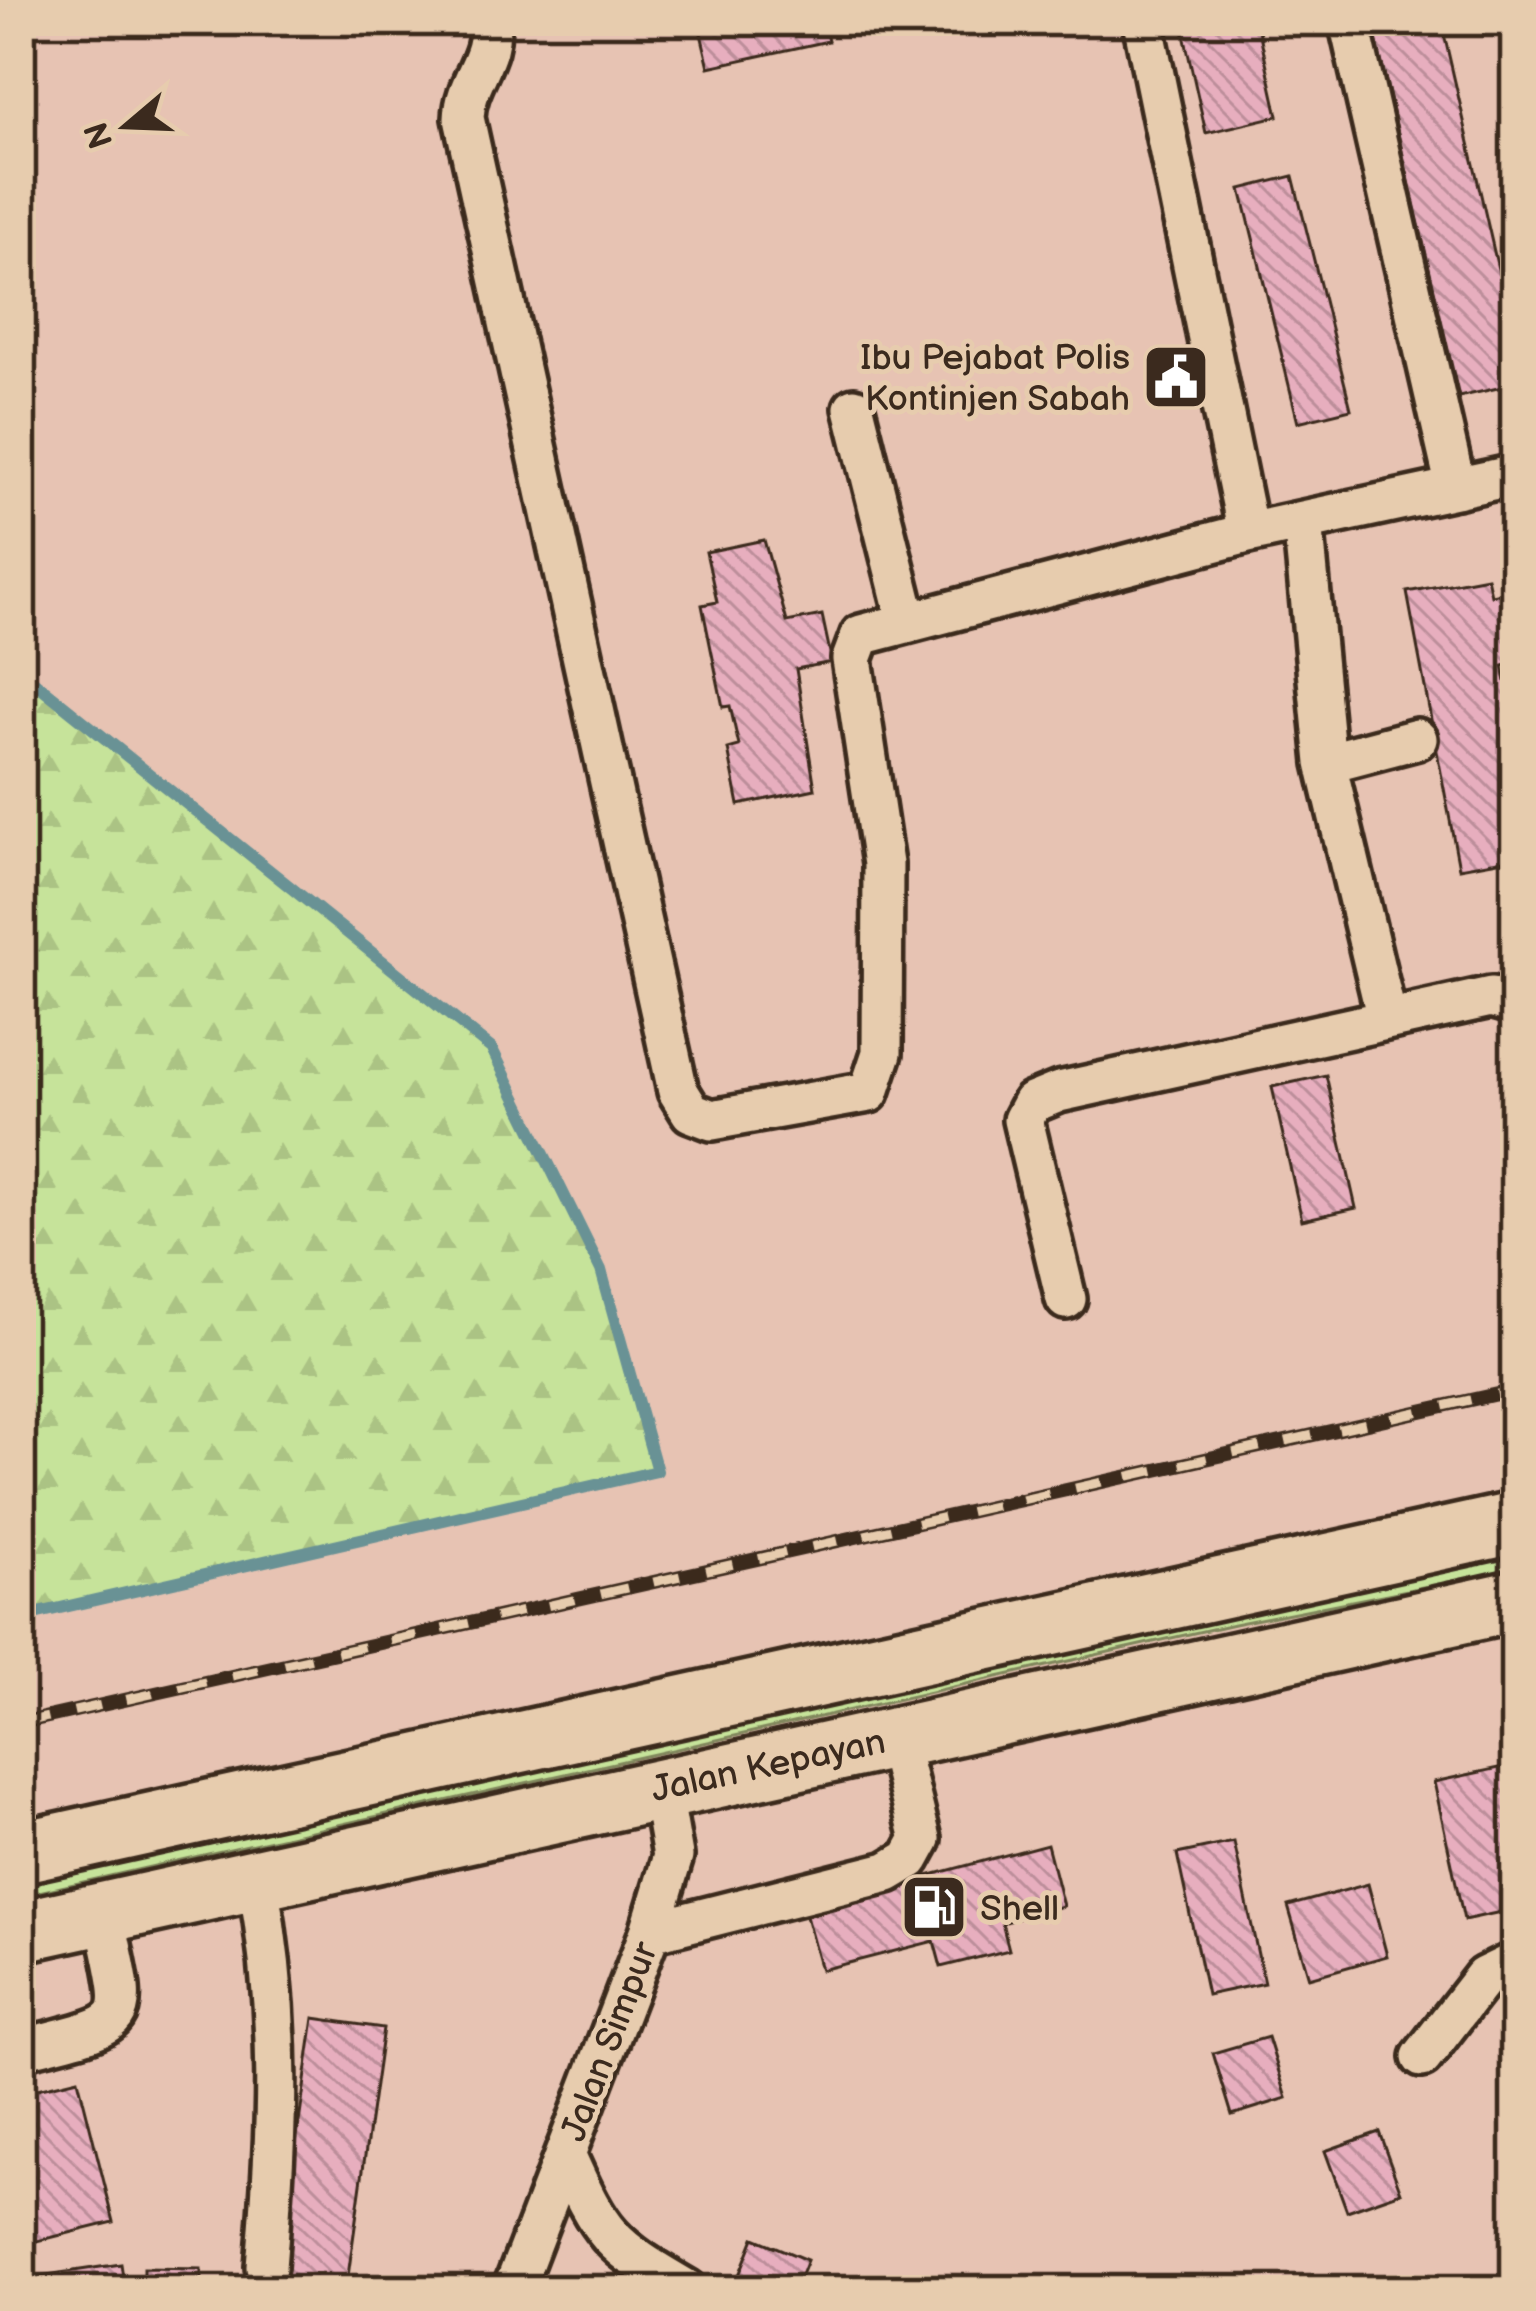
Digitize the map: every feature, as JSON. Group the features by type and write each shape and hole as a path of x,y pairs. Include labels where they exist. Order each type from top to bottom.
{"highway":[{"name":"Jalan Kepayan","path":"21,1852 1515,1523"},
{"name":"Jalan Kepayan","path":"21,1931 1515,1601"}],"street":[{"path":"489,21 492,41 465,102 464,118 678,1091 701,1117 712,1120 869,1092 882,1053 883,864 852,650 861,634 1247,533 1515,475"},
{"path":"1143,21 1247,533"},
{"path":"1349,21 1456,488"},
{"path":"854,408 907,620"},
{"path":"1303,521 1326,764 1387,1019"},
{"path":"1326,764 1417,740"},
{"path":"1066,1299 1023,1120 1032,1103 1059,1092 1491,997 1515,1004"},
{"path":"650,1932 888,1872 910,1859 921,1839 896,1737"},
{"name":"Jalan Simpur","path":"513,2290 650,1932 673,1856 661,1787"},
{"path":"257,1878 275,1976 278,2049 279,2113 266,2267"},
{"path":"21,2049 105,2028 116,2018 122,2001 104,1912"},
{"path":"1422,2057 1484,1977 1515,1962"},
{"path":"565,2153 596,2225 629,2256 687,2290"}],"green space":[{"path":"21,671 492,1049 601,1270 657,1471 21,1617"},
{"path":"1515,1549 1515,1569 1234,1624 21,1896 21,1882"}],"building":[{"path":"698,21 823,21 828,41 709,67"},
{"path":"1181,21 1257,21 1278,116 1206,133"},
{"path":"1372,21 1441,21 1515,343 1515,384 1459,397"},
{"path":"1293,176 1351,409 1298,422 1241,189"},
{"path":"764,540 787,622 822,615 832,662 796,669 815,789 739,805 728,749 739,746 730,706 723,707 702,605 717,602 706,552"},
{"path":"1487,577 1491,595 1515,590 1515,663 1503,666 1515,730 1515,858 1459,868 1407,592"},
{"path":"1326,1075 1356,1208 1302,1220 1272,1087"},
{"path":"1513,1765 1515,1909 1464,1920 1434,1782"},
{"path":"1234,1842 1264,1983 1207,1995 1177,1854"},
{"name":"Shell","path":"1047,1844 1063,1906 1002,1923 1009,1950 941,1967 934,1941 821,1970 804,1909"},
{"path":"1368,1884 1387,1956 1309,1978 1288,1906"},
{"path":"314,2018 383,2028 346,2290 275,2290"},
{"path":"1268,2037 1287,2098 1232,2115 1213,2053"},
{"path":"78,2079 114,2222 21,2245 21,2093"},
{"path":"1379,2132 1401,2192 1347,2211 1325,2151"},
{"path":"754,2238 807,2260 795,2290 733,2290"},
{"path":"121,2264 125,2290 28,2290 26,2278"},
{"path":"144,2268 201,2269 201,2290 144,2290"}],"waterway":[{"path":"21,671 492,1049 601,1270 657,1471 21,1617"}],"railway":[{"path":"21,1723 1515,1390"}],"place":[{"name":"Ibu Pejabat Polis Kontinjen Sabah","path":"1176,377"},
{"name":"Shell","path":"934,1907"}]}
